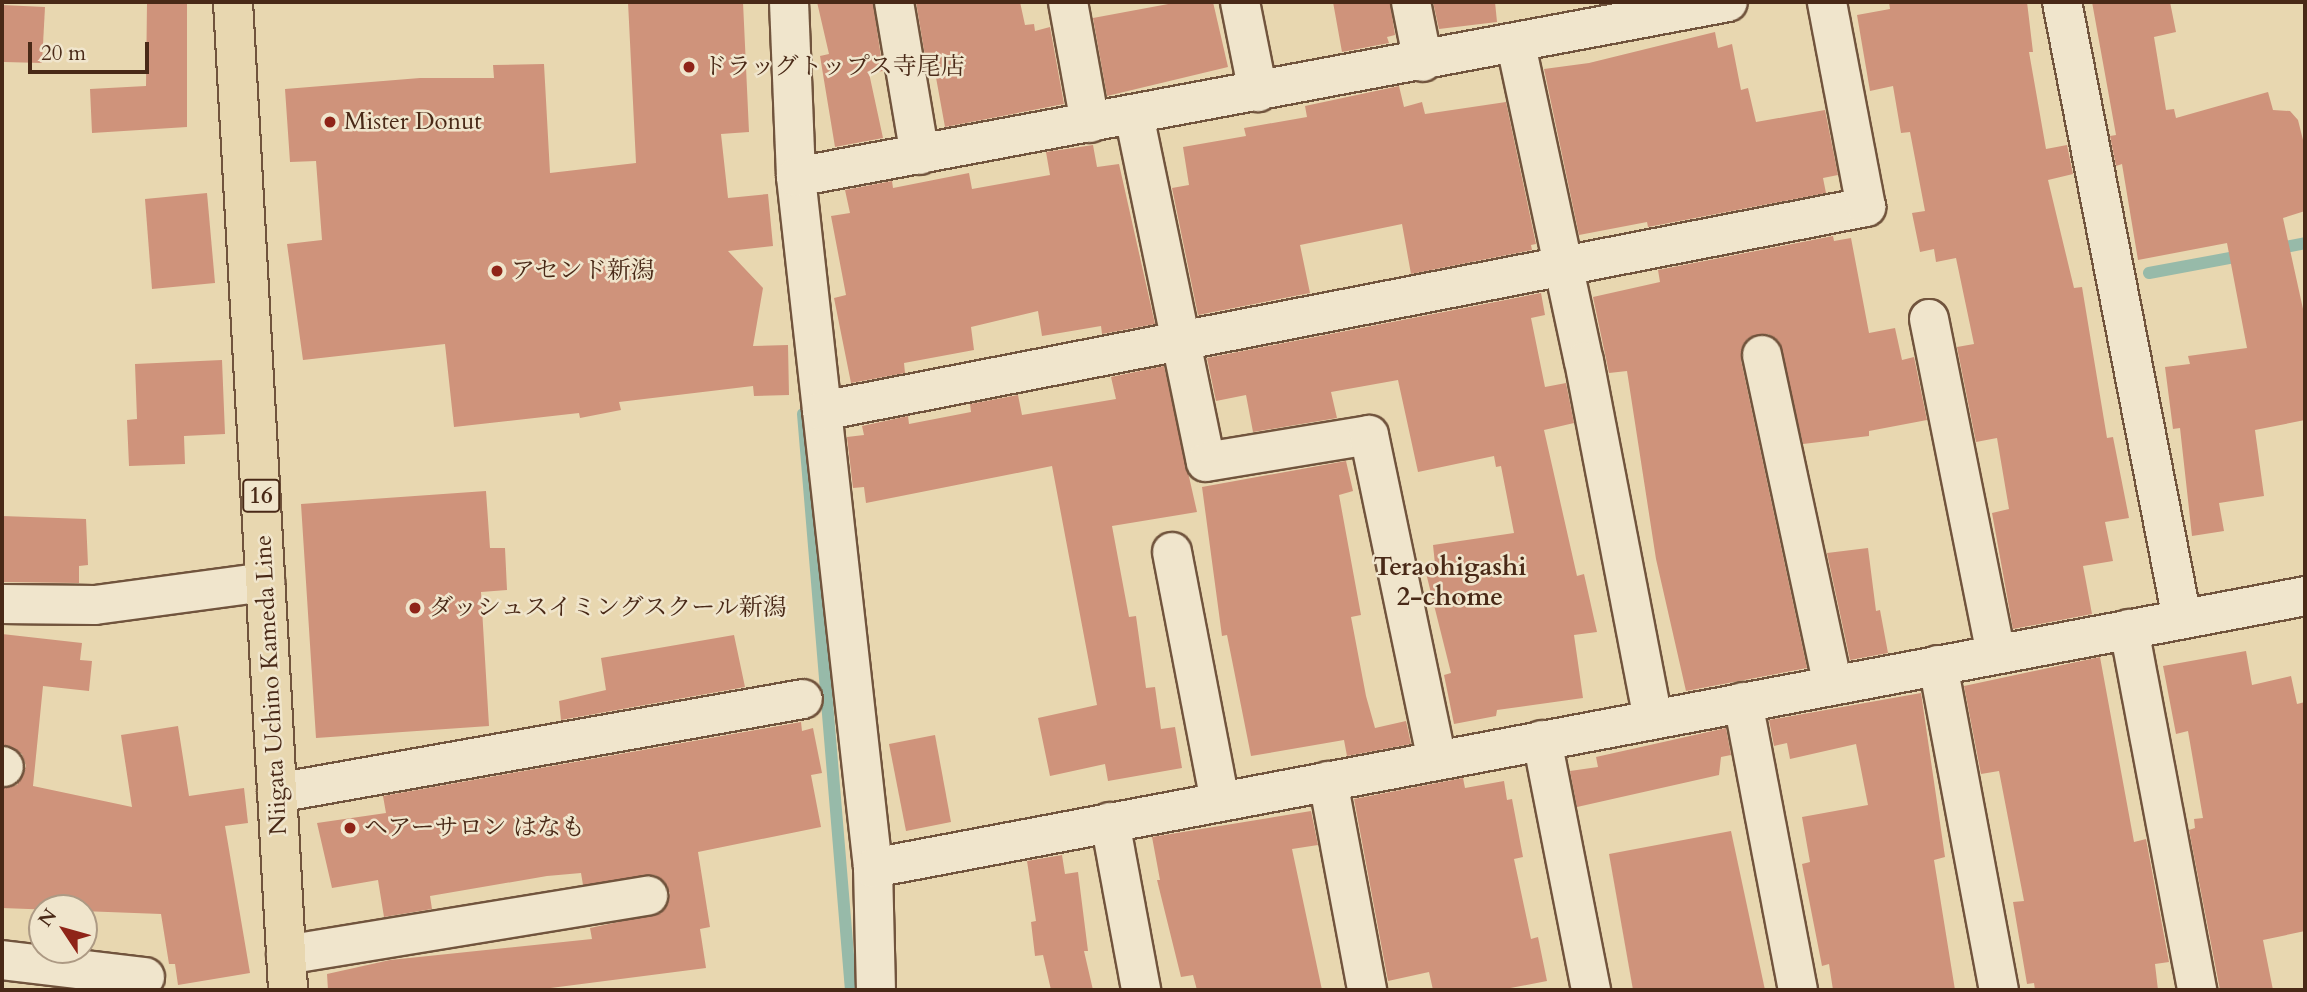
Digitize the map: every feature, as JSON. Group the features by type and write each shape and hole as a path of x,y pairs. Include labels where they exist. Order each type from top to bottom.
{"main road":[{"name":"Niigata Uchino Kameda Line","path":"233,2 287,972"}],"street":[{"path":"789,2 796,177 873,868 876,990"},
{"path":"894,2 920,155"},
{"path":"1068,2 1090,123"},
{"path":"1240,2 1258,92"},
{"path":"1411,2 1423,62"},
{"path":"796,177 1516,45 1585,16 1728,2"},
{"path":"822,411 1563,264 1866,207 1827,2"},
{"path":"2062,2 2182,619"},
{"path":"1516,45 1563,264 1653,719"},
{"path":"1134,115 1206,462 1369,435 1437,760"},
{"path":"1929,319 1996,654"},
{"path":"1762,355 1833,685"},
{"path":"1172,552 1220,801"},
{"path":"2,604 95,605 265,582"},
{"path":"873,868 2305,596"},
{"path":"2129,629 2197,990"},
{"path":"1938,665 1999,990"},
{"path":"277,793 803,699"},
{"path":"1743,702 1798,990"},
{"path":"1542,740 1591,990"},
{"path":"1328,781 1367,990"},
{"path":"1110,822 1141,990"},
{"path":"287,972 648,895"},
{"path":"2,960 145,977"}],"building":[{"path":"147,2 187,2 187,127 92,133 90,89 146,86"},
{"path":"628,2 743,2 749,132 721,134 728,198 768,194 773,246 728,251 763,288 753,346 788,345 789,395 754,396 753,386 619,402 621,410 580,418 579,413 454,427 445,344 303,360 287,244 322,240 316,161 290,162 285,89 420,78 494,78 493,65 544,64 550,173 636,163"},
{"path":"817,2 873,2 883,71 869,73 883,138 835,147 820,56 829,54"},
{"path":"916,2 1020,2 1025,25 1034,24 1035,31 1050,27 1064,104 945,127 933,61 926,62"},
{"path":"1179,2 1213,2 1228,67 1107,96 1093,18"},
{"path":"1333,2 1390,2 1395,35 1387,37 1389,43 1342,52"},
{"path":"1433,2 1495,2 1497,22 1439,29"},
{"path":"1889,2 2027,2 2033,52 2029,52 2046,149 2067,145 2073,174 2048,180 2074,288 2082,287 2107,438 2113,437 2129,518 2105,522 2113,561 2083,566 2092,614 2013,629 1992,513 2009,509 1997,438 1976,442 1957,347 1974,344 1956,258 1936,262 1934,249 1920,252 1912,213 1925,211 1910,132 1901,133 1893,86 1870,91 1857,15 1890,9"},
{"path":"2092,2 2170,2 2176,32 2154,37 2166,110 2174,109 2176,118 2268,92 2273,110 2290,111 2298,120 2305,148 2305,211 2283,218 2305,318 2305,420 2255,430 2264,496 2219,503 2224,531 2192,536 2180,428 2173,429 2165,367 2190,364 2188,356 2247,348 2227,243 2138,260 2122,164 2116,166 2110,136 2116,135"},
{"path":"2,5 45,7 42,63 4,62"},
{"path":"1715,32 1718,48 1732,44 1741,90 1748,88 1756,122 1825,110 1838,175 1823,178 1826,193 1648,227 1647,222 1579,235 1544,69 1589,63"},
{"path":"1399,86 1404,107 1422,102 1425,114 1506,102 1536,244 1531,245 1532,250 1411,274 1402,224 1300,245 1310,293 1198,315 1172,188 1189,185 1183,147 1246,136 1244,128 1307,117 1305,106"},
{"path":"1093,145 1097,167 1119,164 1155,324 1102,334 1101,326 1042,336 1038,311 971,327 974,350 904,363 905,373 851,383 834,298 846,295 831,216 850,213 845,190 892,181 893,188 969,173 972,189 1050,175 1046,152"},
{"path":"207,193 215,283 152,289 145,199"},
{"path":"1833,236 1834,241 1851,238 1869,333 1895,328 1902,360 1914,357 1927,420 1869,431 1869,436 1803,444 1779,341 1768,334 1747,339 1741,360 1807,668 1686,691 1656,559 1627,371 1609,373 1593,297 1660,282 1658,270"},
{"path":"1541,293 1545,315 1531,318 1545,387 1566,383 1574,423 1544,430 1577,576 1584,574 1597,632 1574,635 1583,698 1497,710 1496,716 1454,724 1444,675 1451,673 1424,565 1435,564 1433,545 1514,533 1501,466 1496,467 1494,456 1418,472 1398,380 1331,392 1337,418 1253,432 1246,395 1216,401 1207,358"},
{"path":"222,360 225,434 184,436 185,464 129,466 127,420 137,419 135,364"},
{"path":"1164,366 1197,512 1112,526 1129,617 1136,616 1146,688 1155,687 1161,729 1175,727 1182,768 1108,781 1105,764 1050,776 1038,718 1097,705 1052,466 866,503 864,487 853,488 847,437 864,435 862,426 908,416 909,424 971,412 970,404 1018,395 1022,415 1116,399 1111,377"},
{"path":"1346,461 1353,491 1339,495 1361,615 1351,617 1366,696 1375,728 1406,721 1411,744 1347,756 1344,740 1251,756 1227,635 1222,636 1202,487"},
{"path":"486,491 490,548 505,548 507,590 481,592 489,726 316,738 301,504"},
{"path":"2,516 86,519 88,565 79,566 79,583 2,582"},
{"path":"1868,548 1876,611 1880,610 1888,653 1850,660 1827,553"},
{"path":"2,634 82,643 80,660 92,661 89,691 43,686 33,786 132,807 121,735 178,726 189,796 244,788 248,823 225,826 250,973 178,985 175,964 169,964 161,914 98,912 98,894 28,894 28,909 2,908 2,788 17,785 26,766 22,754 2,744"},
{"path":"734,635 745,687 561,720 559,701 606,690 601,658"},
{"path":"2246,651 2252,685 2291,676 2297,704 2305,702 2305,931 2263,940 2273,990 2220,990 2189,830 2195,828 2194,819 2203,818 2188,731 2176,734 2163,666"},
{"path":"2100,657 2134,842 2146,839 2169,962 2155,964 2158,990 2035,990 2034,983 2027,984 2013,902 2024,901 1999,771 1981,774 1964,686"},
{"path":"1921,693 1945,857 1934,860 1955,990 1833,990 1829,964 1822,966 1802,864 1810,862 1802,817 1868,805 1856,744 1790,759 1787,743 1774,746 1769,720"},
{"path":"801,722 802,731 813,728 822,773 811,775 821,827 698,852 710,927 700,929 706,968 535,990 328,990 327,974 390,960 592,939 590,928 661,913 670,893 655,875 583,885 581,873 547,876 430,896 432,909 384,917 378,880 332,888 317,823 386,813 383,796"},
{"path":"1726,728 1731,755 1721,757 1719,775 1577,807 1570,771 1598,767 1596,757"},
{"path":"935,735 951,822 906,831 889,744"},
{"path":"1463,778 1465,788 1504,781 1507,800 1512,799 1523,857 1514,859 1531,939 1538,937 1547,981 1500,990 1433,990 1429,972 1388,981 1354,799"},
{"path":"1311,811 1318,845 1292,849 1322,990 1197,990 1193,975 1181,977 1157,880 1160,880 1152,837"},
{"path":"1731,831 1765,990 1633,990 1609,854"},
{"path":"1062,855 1065,874 1078,872 1088,951 1084,951 1093,990 1051,990 1043,955 1035,956 1031,922 1036,921 1027,861"}],"waterway":[{"path":"2275,249 2305,243"},
{"path":"2149,273 2246,255"},
{"path":"803,414 851,990"}],"place":[{"name":"ドラッグトップス寺尾店","path":"689,67"},
{"name":"Mister Donut","path":"330,122"},
{"name":"アセンド新潟","path":"497,271"},
{"name":"ダッシュスイミングスクール新潟","path":"415,608"},
{"name":"ヘアーサロン はなも","path":"350,828"}],"district":[{"name":"Teraohigashi 2-chome","path":"1450,582"}]}
